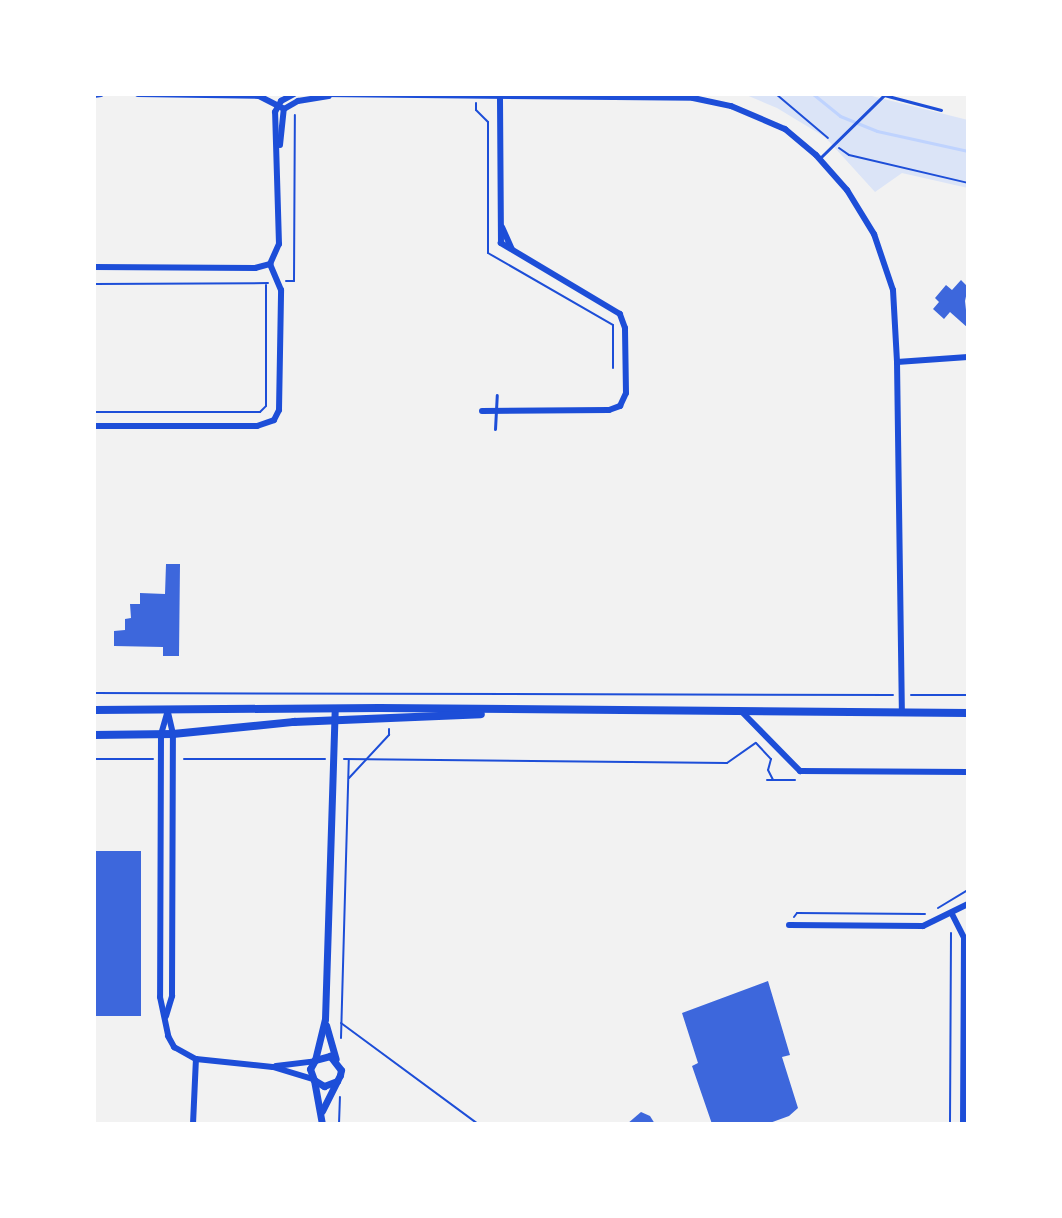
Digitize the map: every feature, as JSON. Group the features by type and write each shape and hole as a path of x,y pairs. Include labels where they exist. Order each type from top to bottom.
{"main road":[{"path":"94,710 335,708 968,713"},
{"path":"94,735 173,734 335,721 529,711"}],"street":[{"path":"94,95 101,94"},
{"path":"138,94 259,96 281,107"},
{"path":"324,94 337,95"},
{"path":"482,411 609,410 620,406 626,393 625,328 620,314 518,254 506,242 501,224 500,94"},
{"path":"281,107 294,98 337,95 693,98 731,106 785,129 819,159 847,190 874,234 893,290 897,362 902,713"},
{"path":"270,264 279,244 281,107"},
{"path":"94,426 257,426 271,422 279,410 280,282 270,264"},
{"path":"94,267 255,268 270,264"},
{"path":"897,362 968,357"},
{"path":"322,1124 322,1111 310,1069 325,1019 335,708"},
{"path":"166,1016 172,996 173,734 168,710"},
{"path":"168,710 161,734 160,997 174,1047 196,1059 273,1067 313,1079 324,1086 337,1081"},
{"path":"742,712 800,771 968,772"},
{"path":"789,925 923,926 968,904"},
{"path":"952,914 964,938 966,1030 963,1124"},
{"path":"322,1111 341,1070 325,1019"},
{"path":"273,1067 314,1061 325,1056 336,1059"},
{"path":"193,1124 196,1059"}],"lane":[{"path":"819,159 884,95 941,110"},
{"path":"495,429 497,395"}],"path":[{"path":"475,94 476,110 488,122 488,253 613,325 613,368"},
{"path":"776,94 849,155 968,183"},
{"path":"94,284 266,284 294,281 294,98"},
{"path":"94,412 260,412 266,406 266,284"},
{"path":"94,693 968,695"},
{"path":"348,779 389,735 390,719"},
{"path":"173,759 727,763 756,743 771,759 768,770 773,780"},
{"path":"94,759 161,759"},
{"path":"340,1043 349,760"},
{"path":"789,925 797,913 928,914 968,890"},
{"path":"950,1124 951,930 958,925"},
{"path":"341,1023 478,1124"},
{"path":"339,1124 339,1099 345,1086"}],"shaded area":[{"path":"744,94 864,94 968,120 968,188 902,173 875,192 825,137 777,108"}],"building":[{"path":"961,280 968,287 965,301 968,328 950,312 944,319 933,309 939,302 935,298 946,285 952,290"},
{"path":"166,564 180,564 179,656 163,656 163,647 114,646 114,631 125,630 125,619 131,618 130,604 140,604 140,593 165,594"},
{"path":"94,851 141,851 141,1016 94,1016"},
{"path":"768,981 790,1055 782,1057 798,1108 789,1116 767,1124 712,1124 692,1066 698,1063 682,1013"},
{"path":"641,1112 650,1116 655,1124 627,1124"}],"waterway":[{"path":"813,94 840,116 877,131 968,151"}]}
